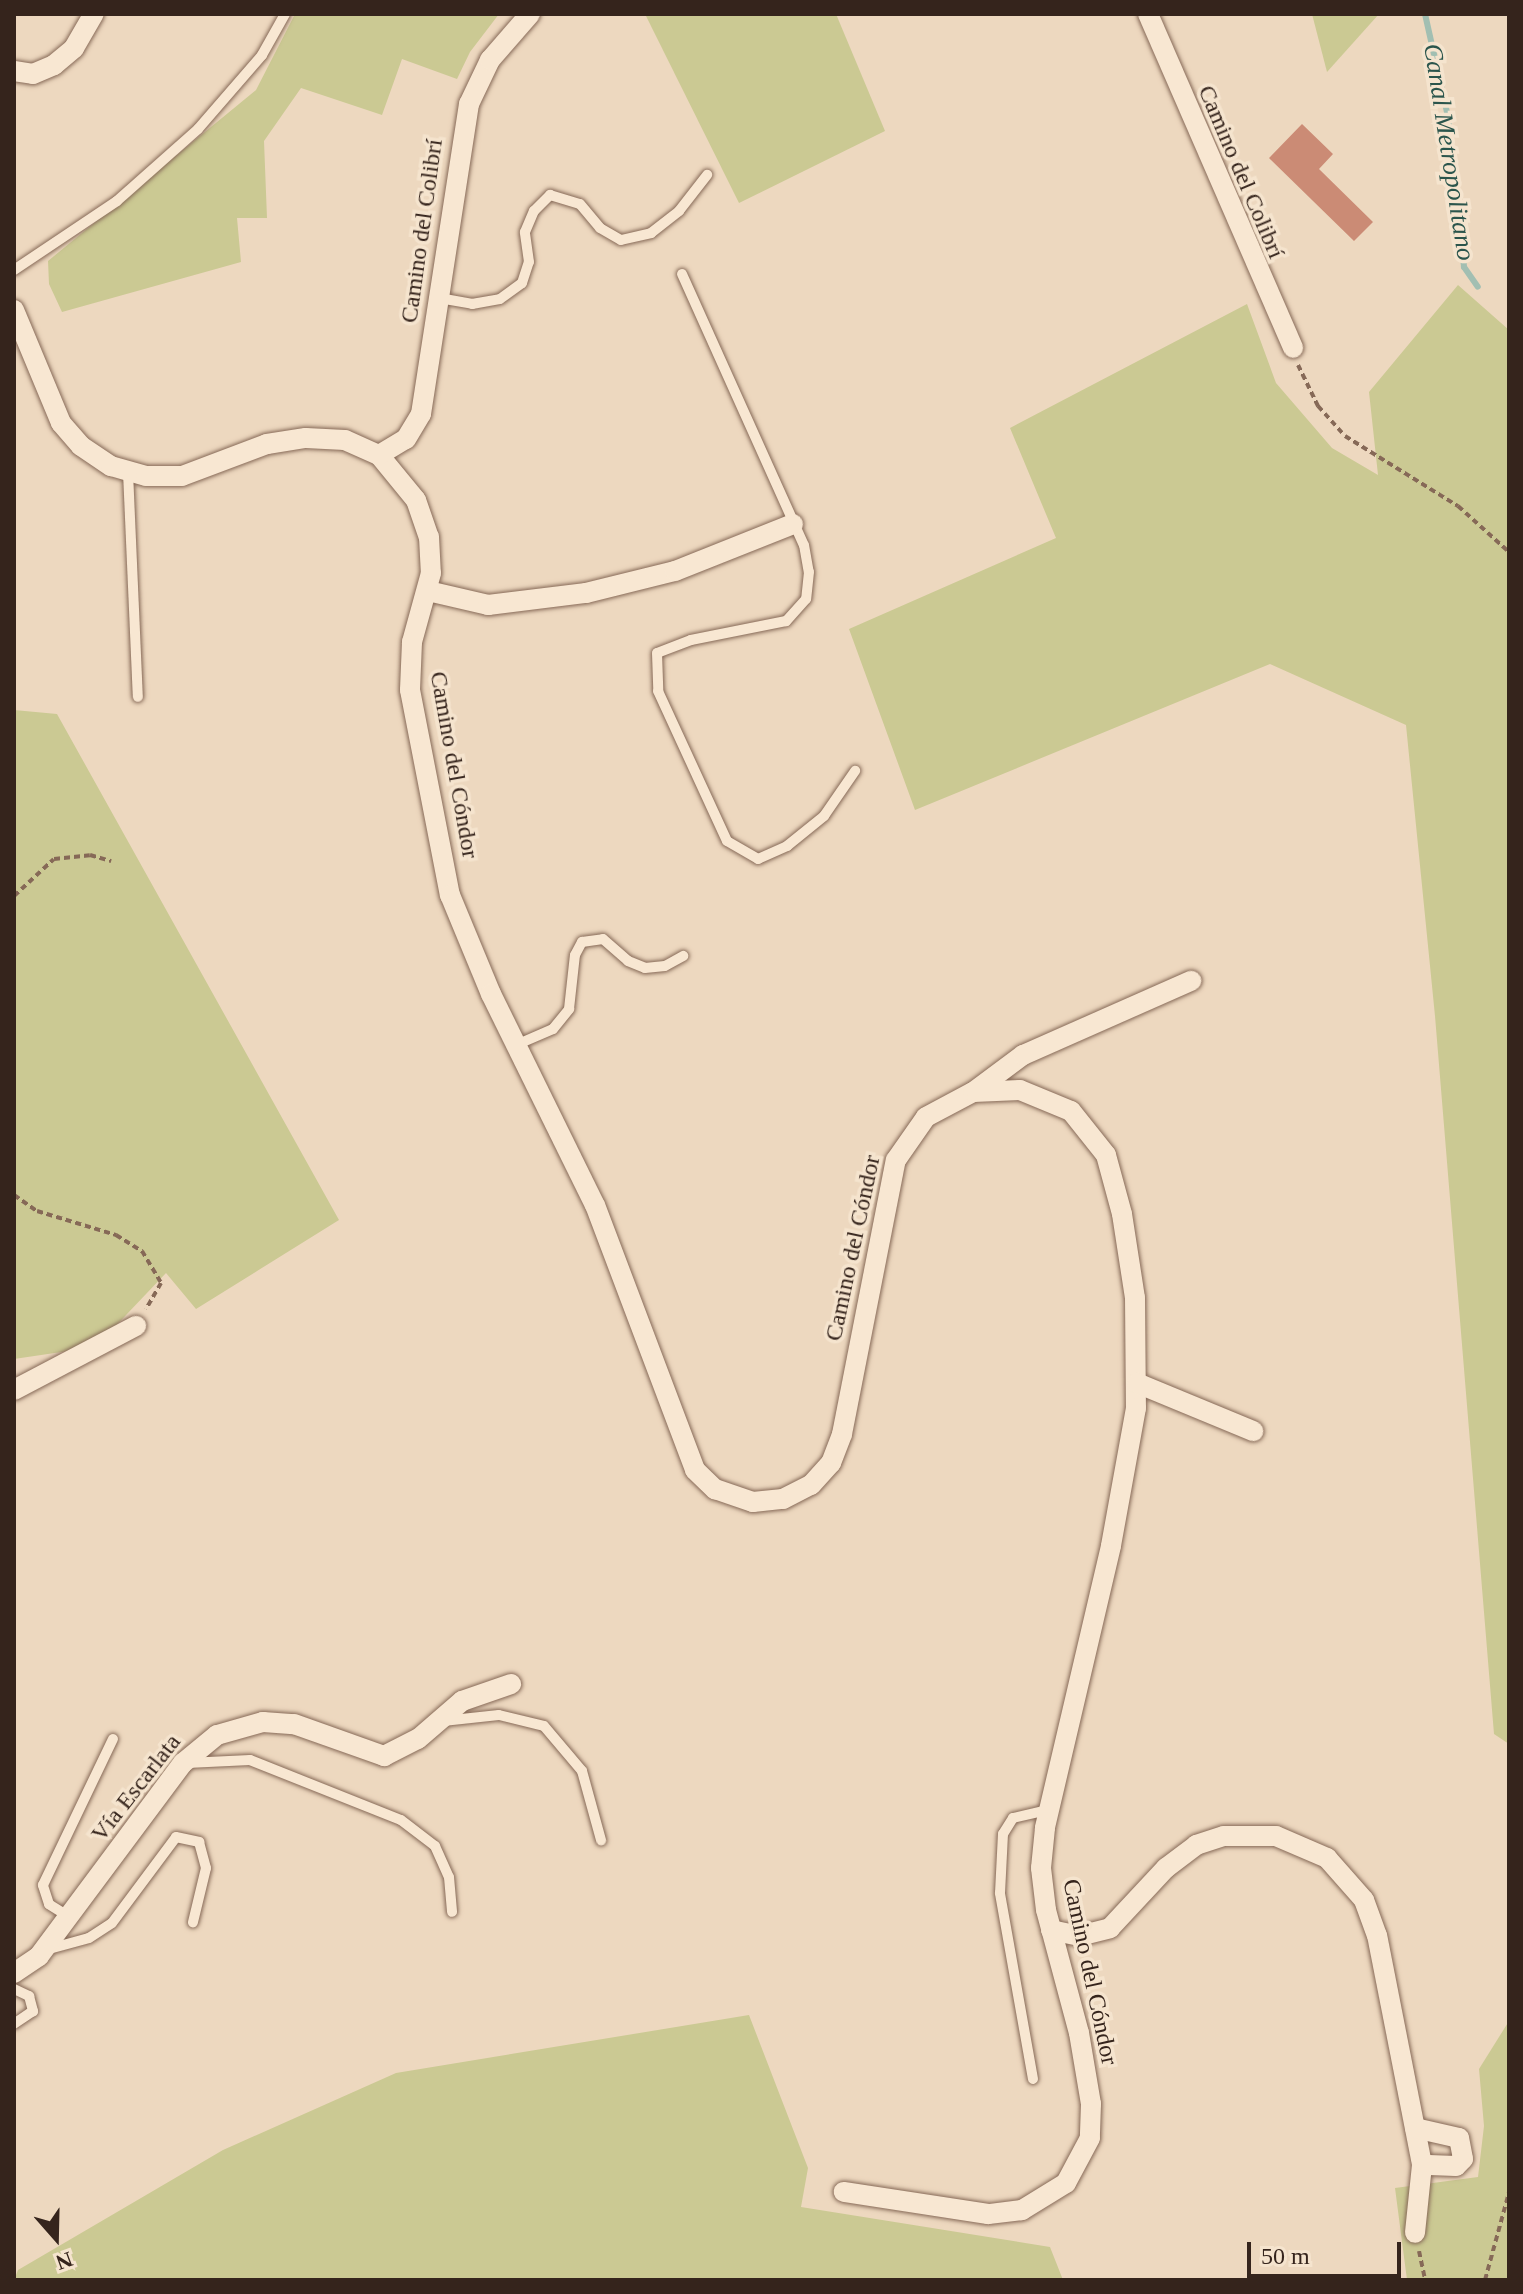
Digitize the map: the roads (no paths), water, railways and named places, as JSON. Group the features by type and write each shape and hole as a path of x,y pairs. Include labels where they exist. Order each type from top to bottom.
{"street":[{"path":"14,71 33,74 54,65 74,48 94,14"},
{"name":"Camino del Colibrí","path":"379,455 406,439 421,414 469,104 490,60 530,14"},
{"name":"Camino del Colibrí","path":"1148,14 1293,348"},
{"name":"Camino del Cóndor","path":"14,310 61,423 96,457 128,472 182,476 267,444 306,438 363,445 379,455 406,483 424,518 431,555 428,591 412,642 410,690 450,895 516,1045 623,1272 695,1470 715,1489 753,1502 798,1494 831,1463 842,1434 896,1160 926,1117 973,1092 1020,1090 1055,1101 1085,1124 1101,1146 1112,1172 1130,1255 1137,1383 1133,1433 1111,1546 1049,1810 1041,1868 1051,1930 1079,2033 1091,2104 1090,2138 1071,2177 1038,2204 1005,2213 844,2192"},
{"path":"428,591 488,605 586,593 675,571 793,524"},
{"path":"973,1092 1023,1055 1191,981"},
{"path":"14,1390 136,1326"},
{"path":"1137,1383 1253,1431"},
{"name":"Vía Escarlata","path":"14,1973 46,1948 183,1763 217,1735 247,1724 294,1724 384,1756 418,1739 462,1701 511,1684"},
{"path":"1051,1930 1079,1936 1110,1928 1166,1868 1209,1840 1257,1833 1311,1848 1348,1877 1372,1917 1422,2165 1415,2233"},
{"path":"1415,2128 1459,2138 1463,2159 1456,2166 1422,2165"}],"lane":[{"path":"14,270 117,201 198,129 262,55 285,14"},
{"path":"438,297 472,304 500,299 522,283 529,262 525,232 534,211 550,195 580,204 600,228 621,240 651,233 679,211 707,175"},
{"path":"682,274 793,524 809,572 806,599 786,621 691,640 657,653 658,691 727,841 758,859 787,846 824,816 855,771"},
{"path":"128,472 138,697"},
{"path":"516,1045 553,1029 569,1009 575,955 582,942 603,939 628,961 645,968 665,966 683,956"},
{"path":"437,1722 499,1715 544,1726 582,1771 601,1840"},
{"path":"71,1918 49,1904 43,1885 113,1739"},
{"path":"183,1763 250,1760 325,1786 401,1820 435,1846 449,1877 452,1912"},
{"path":"1033,2079 1000,1893 1003,1834 1013,1818 1049,1810"},
{"path":"46,1948 89,1938 112,1923 176,1837 199,1842 206,1868 193,1922"},
{"path":"14,1989 29,1996 33,2011 14,2024"}],"waterway":[{"name":"Canal Metropolitano","path":"1425,14 1448,117 1464,267 1478,287"}]}
